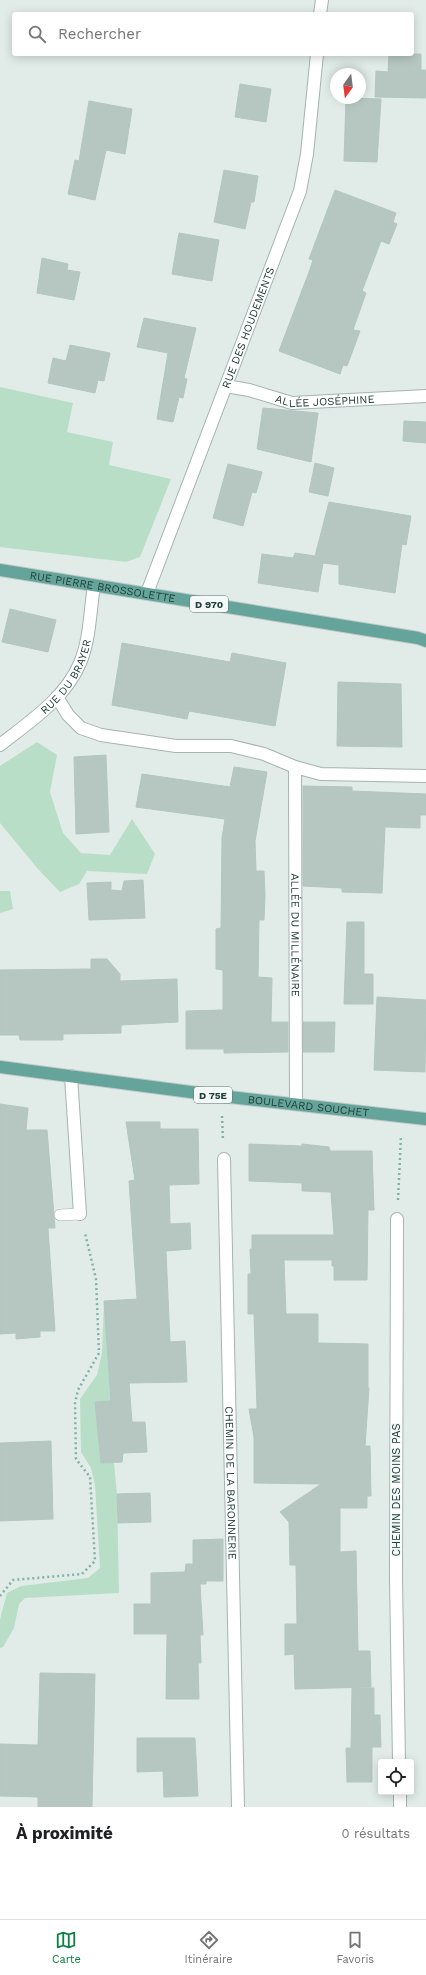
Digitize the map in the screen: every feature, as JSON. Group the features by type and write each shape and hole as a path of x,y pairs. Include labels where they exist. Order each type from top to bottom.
{"main road":[{"name":"RUE PIERRE BROSSOLETTE","path":"0,570 423,639"},
{"name":"BOULEVARD SOUCHET","path":"0,1067 221,1096 426,1119"}],"street":[{"path":"320,12 322,0"},
{"name":"RUE DES HOUDEMENTS","path":"147,593 300,191 307,154 317,56"},
{"name":"ALLÉE JOSÉPHINE","path":"226,386 249,390 292,403 426,396"},
{"name":"RUE DU BRAYER","path":"0,746 57,697 74,677 84,650 94,586"},
{"path":"57,697 68,715 81,728 101,735 176,746 231,746 264,754 295,767 322,774 426,776"},
{"name":"ALLÉE DU MILLÉNAIRE","path":"295,767 296,1104"},
{"path":"71,1076 80,1214"},
{"name":"CHEMIN DE LA BARONNERIE","path":"224,1159 238,1807"},
{"name":"CHEMIN DES MOINS PAS","path":"397,1219 396,1580 399,1759"},
{"path":"400,1795 400,1807"}],"lane":[{"path":"60,1215 80,1214"}],"path":[{"path":"221,1096 224,1159"},
{"path":"397,1219 402,1116"},
{"path":"0,1596 13,1580 82,1574 95,1561 90,1477 76,1459 75,1403 78,1390 99,1353 96,1279 80,1214"}],"green space":[{"path":"0,387 73,403 67,432 113,442 109,465 171,479 140,557 126,562 0,547"},
{"path":"37,742 57,755 50,792 63,833 81,853 110,855 132,819 155,854 147,874 87,871 79,884 60,892 38,869 0,823 0,766"},
{"path":"0,891 10,891 13,909 0,913"},
{"path":"104,1301 111,1401 95,1402 101,1463 114,1463 117,1494 119,1593 25,1598 19,1604 14,1628 3,1647 0,1648 0,1619 7,1593 21,1586 88,1578 100,1568 95,1485 91,1468 81,1452 80,1399 97,1375 102,1353"}],"building":[{"path":"414,54 421,54 421,70 426,70 426,98 375,97 376,71 388,72 389,56 414,56"},
{"path":"240,84 271,89 266,122 235,117"},
{"path":"366,99 381,99 377,162 344,161 346,104 366,104"},
{"path":"89,101 132,109 125,154 106,150 95,200 68,194 75,160 79,161"},
{"path":"224,170 258,176 254,202 251,202 245,229 214,222"},
{"path":"335,190 396,213 393,222 397,224 389,244 381,241 362,291 366,293 353,330 360,331 347,366 343,365 340,374 279,351 309,272 313,260 309,259"},
{"path":"179,233 219,240 212,281 172,274"},
{"path":"42,258 68,264 67,270 80,272 74,300 37,293"},
{"path":"144,318 196,328 184,378 187,379 183,398 179,397 173,422 157,419 168,353 137,347"},
{"path":"70,345 110,353 104,381 98,380 95,393 48,383 53,358 66,361"},
{"path":"263,408 318,413 311,462 257,449"},
{"path":"404,421 426,422 426,443 403,441"},
{"path":"315,463 334,468 328,496 309,492"},
{"path":"228,464 262,472 256,493 252,492 243,526 213,518"},
{"path":"329,502 411,516 406,545 402,544 395,593 339,584 339,565 323,563 318,592 258,583 262,554 293,558 295,553 315,556"},
{"path":"10,609 56,620 48,652 2,642"},
{"path":"122,643 230,662 232,653 286,663 275,726 189,711 187,719 112,705"},
{"path":"338,682 401,684 402,747 337,746"},
{"path":"106,755 109,832 76,834 74,757"},
{"path":"234,767 267,772 255,841 256,871 264,871 265,895 264,920 259,920 258,977 272,978 271,1022 288,1022 288,1052 224,1053 224,1049 186,1049 186,1011 223,1010 223,970 216,969 216,929 221,928 222,838 225,819 136,807 142,774 230,787"},
{"path":"303,786 352,787 352,791 426,794 426,815 420,815 420,828 385,827 382,893 342,892 342,888 303,886"},
{"path":"143,880 145,918 89,920 87,883 111,882 111,890 122,891 124,881"},
{"path":"347,922 364,922 364,974 373,974 373,1004 344,1004"},
{"path":"91,959 107,959 120,974 120,981 177,979 178,1022 121,1025 121,1033 63,1034 63,1040 20,1040 19,1035 0,1035 0,970 91,969"},
{"path":"377,997 426,1000 425,1072 374,1070"},
{"path":"303,1022 335,1022 334,1052 303,1052"},
{"path":"0,1104 28,1108 26,1130 47,1130 55,1228 48,1228 55,1331 40,1331 40,1337 16,1339 16,1333 0,1334"},
{"path":"126,1122 160,1122 160,1129 198,1129 199,1184 169,1185 170,1224 190,1223 191,1249 166,1251 170,1342 185,1341 187,1382 129,1383 132,1422 145,1422 147,1452 123,1453 122,1462 101,1463 95,1402 111,1401 104,1301 137,1299 129,1181 135,1180"},
{"path":"249,1144 302,1146 302,1144 329,1147 330,1151 372,1151 374,1210 368,1210 367,1280 334,1280 334,1266 332,1266 332,1260 284,1260 286,1314 318,1314 318,1343 368,1344 369,1388 365,1446 370,1446 371,1496 367,1496 367,1508 340,1508 340,1552 356,1551 358,1651 370,1651 371,1687 295,1689 294,1654 285,1655 285,1624 297,1624 296,1565 290,1565 289,1522 280,1512 321,1484 254,1483 254,1437 249,1409 257,1409 254,1314 248,1314 248,1274 251,1274 250,1249 252,1249 252,1235 334,1235 331,1192 302,1191 302,1183 249,1181"},
{"path":"51,1441 53,1519 0,1521 0,1443"},
{"path":"150,1493 151,1522 118,1523 117,1494"},
{"path":"223,1539 223,1581 206,1581 206,1584 200,1584 203,1635 200,1635 201,1663 198,1663 199,1699 166,1699 167,1634 134,1634 134,1604 151,1604 151,1573 185,1572 186,1564 193,1564 193,1540"},
{"path":"40,1673 95,1674 92,1807 38,1807 38,1797 0,1796 0,1744 38,1745"},
{"path":"352,1688 374,1688 374,1715 380,1715 381,1747 372,1747 372,1782 347,1782 346,1748 351,1748"},
{"path":"137,1738 195,1738 198,1796 164,1797 163,1771 137,1772"}]}
